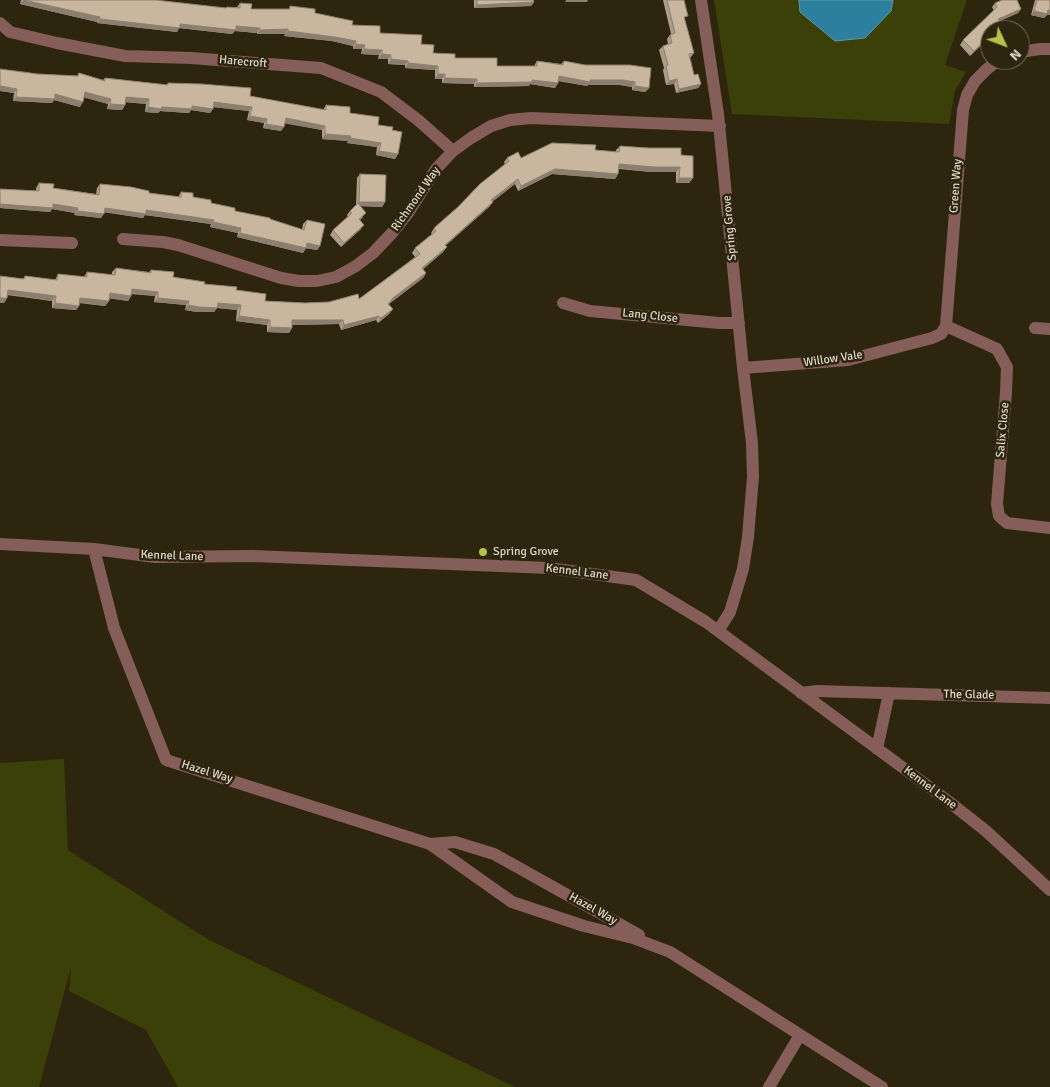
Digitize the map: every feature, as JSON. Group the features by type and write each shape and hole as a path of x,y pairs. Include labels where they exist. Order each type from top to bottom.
{"street":[{"name":"Spring Grove","path":"701,0 720,126 742,368 752,443 753,478 743,569 730,612 718,631"},
{"name":"Harecroft","path":"3,29 57,43 125,56 191,58 321,68 381,92 418,120 453,151"},
{"path":"1030,50 1050,49"},
{"name":"Green Way","path":"946,326 963,110 967,95 975,81 986,70"},
{"name":"Richmond Way","path":"123,239 157,241 178,245 281,278 299,281 318,281 336,277 356,266 373,253 408,213 436,169 453,151 491,126 510,120 530,118 720,126"},
{"path":"0,240 72,244"},
{"name":"Lang Close","path":"563,303 590,311 720,323 739,323"},
{"name":"Willow Vale","path":"742,368 848,360 932,338 941,334 946,326"},
{"name":"Salix Close","path":"946,326 997,349 1007,367 997,504 1000,516 1006,523 1050,528"},
{"path":"1035,328 1050,329"},
{"name":"Kennel Lane","path":"0,544 94,550 155,557 253,556 558,570 636,580 706,622 948,801 986,831 1050,890"},
{"name":"Hazel Way","path":"94,550 114,628 166,760 430,844 512,902 584,926 633,938 670,952"},
{"name":"The Glade","path":"801,693 817,691 1050,698"},
{"path":"877,749 889,693"},
{"name":"Hazel Way","path":"430,844 455,842 494,854 670,952 882,1087"},
{"path":"769,1087 800,1035"}],"green space":[{"path":"714,0 967,0 945,65 966,72 955,91 949,124 732,114"},
{"path":"64,759 68,850 209,940 515,1087 178,1087 146,1030 69,991 71,967 39,1087 0,1087 0,763"}],"water":[{"path":"799,0 893,0 891,11 865,38 835,41 800,12"}],"building":[{"path":"24,0 155,0 226,8 240,8 240,3 252,4 251,9 290,9 290,6 315,9 315,13 353,21 352,25 380,26 380,33 422,35 421,44 434,45 433,53 455,54 455,58 497,58 497,66 537,66 537,61 563,65 564,61 585,65 630,65 651,68 649,88 635,86 635,82 623,80 590,80 590,82 559,76 558,83 532,80 532,82 477,83 477,79 445,78 445,74 438,74 438,66 391,59 391,55 382,54 382,50 364,49 365,45 356,44 356,41 335,37 288,31 288,29 260,30 260,28 236,26 236,30 180,24 180,28 100,19 100,17"},
{"path":"477,0 533,0 534,2 477,5"},
{"path":"667,0 684,0 688,16 684,17 694,53 689,54 694,75 698,74 701,84 679,89 677,79 669,81 666,66 668,65 663,46 672,43 670,35 675,33"},
{"path":"1002,0 1017,0 1021,9 999,20 984,20 997,7 995,3"},
{"path":"1037,0 1050,0 1050,10 1048,10 1047,14 1034,11"},
{"path":"980,24 980,45 974,51 963,40"},
{"path":"0,69 38,74 78,76 79,73 105,81 105,78 168,85 168,83 201,84 251,88 250,96 326,110 326,105 350,107 350,113 379,117 378,125 393,127 392,130 402,132 398,154 379,151 381,143 350,138 351,136 325,134 325,126 286,118 284,127 266,124 267,119 250,116 252,107 214,102 213,109 192,106 192,109 162,107 161,109 148,107 149,99 126,97 125,105 110,104 111,99 85,92 83,102 55,94 55,99 16,97 17,89 0,86"},
{"path":"552,143 596,145 595,150 619,152 620,146 681,148 681,155 693,156 693,178 679,178 680,167 619,164 618,174 555,169 521,186 518,179 491,200 493,202 445,245 447,247 422,268 426,273 394,297 388,304 393,309 381,318 379,316 344,325 343,320 292,320 292,328 270,327 270,320 239,316 241,305 218,303 217,308 200,307 188,305 189,301 158,298 158,292 132,289 131,296 110,293 109,301 80,298 79,306 55,303 56,296 8,290 7,298 0,298 0,276 24,279 25,276 57,280 58,274 87,277 87,272 115,275 116,268 151,273 151,270 174,272 173,277 205,282 204,284 237,287 236,290 266,294 265,301 329,302 358,294 359,299 420,254 415,248 436,231 434,228 480,184 509,161 507,158 518,152 521,158"},
{"path":"360,174 386,175 385,202 359,202"},
{"path":"39,183 54,184 53,188 99,195 100,184 131,187 149,191 149,193 181,197 181,192 193,193 193,197 211,200 211,203 235,208 235,211 270,218 304,230 307,220 325,224 320,246 307,243 306,248 240,233 241,228 213,222 214,220 146,210 146,214 105,208 104,214 77,211 78,208 53,204 53,208 0,204 0,189 39,191"},
{"path":"358,203 366,213 359,219 364,225 344,243 333,230 352,213 350,211"}],"place":[{"name":"Spring Grove","path":"483,552"}]}
